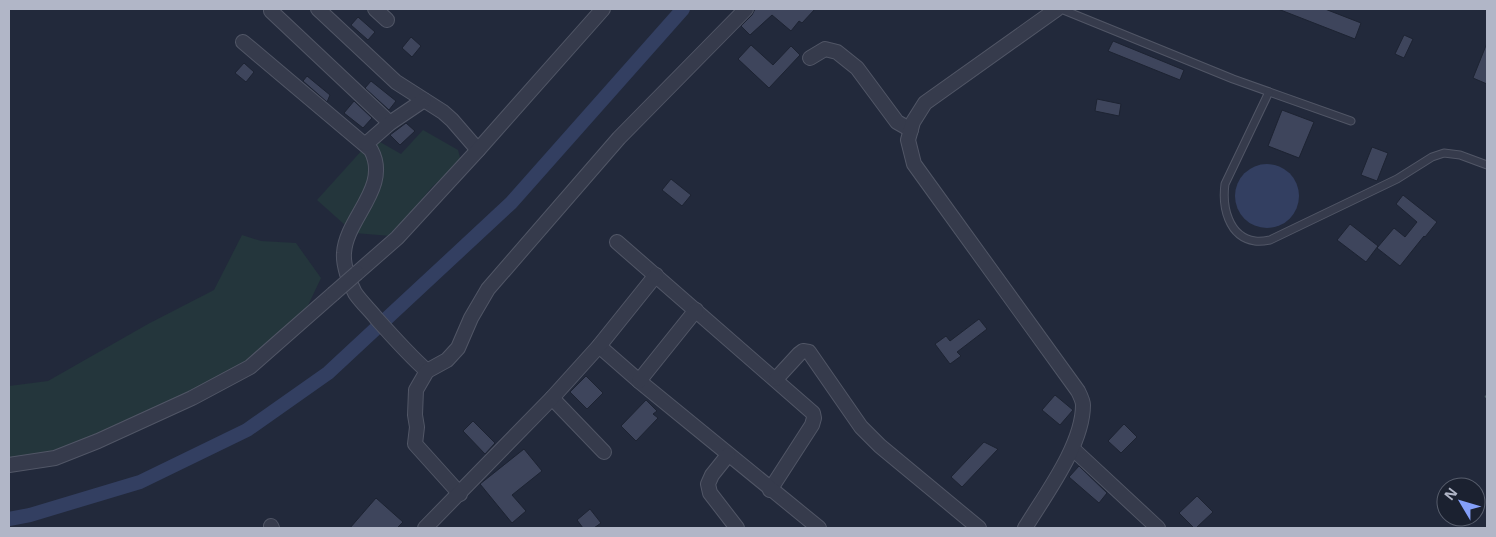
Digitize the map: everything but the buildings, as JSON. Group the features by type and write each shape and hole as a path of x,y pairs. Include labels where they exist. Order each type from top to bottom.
{"street":[{"path":"318,9 384,72 406,90 452,120 478,150"},
{"path":"375,9 387,20"},
{"path":"9,465 55,458 98,441 192,398 250,367 397,238 603,9"},
{"path":"460,494 415,444 418,427 416,390 427,371 447,360 458,348 471,318 488,289 613,145 642,113 746,9"},
{"path":"1025,528 1073,449 1084,404 1078,391 914,164 908,140 913,122 925,103 1059,9"},
{"path":"271,11 390,123"},
{"path":"243,42 366,144 375,157 375,178 372,189 348,238 344,252 347,272 356,295 412,358 427,371"},
{"path":"810,58 825,49 837,52 857,68 897,122 911,130"},
{"path":"366,144 390,123 424,100"},
{"path":"617,242 813,413 812,425 770,490"},
{"path":"425,528 552,398 599,346 656,275"},
{"path":"638,381 696,310"},
{"path":"599,346 638,381 819,528"},
{"path":"776,379 803,351 809,352 861,427 880,446 980,528"},
{"path":"552,398 604,452"},
{"path":"1073,449 1158,528"},
{"path":"728,455 712,475 708,484 710,493 737,528"}],"lane":[{"path":"1059,9 1268,92 1351,120"},
{"path":"1268,92 1225,184 1223,196 1224,211 1229,221 1238,233 1247,239 1256,242 1270,240 1397,179 1432,157 1444,153 1460,154 1487,165"}],"shaded area":[{"path":"423,130 458,150 461,161 432,187 391,236 354,233 317,200 373,138 401,154"},
{"path":"242,235 261,241 296,243 321,278 303,316 241,366 170,402 68,449 9,460 9,386 48,381 148,324 214,290"}],"water":[{"path":"1267,164 1279,166 1290,173 1297,184 1299,196 1297,208 1290,219 1279,226 1267,228 1255,226 1244,219 1237,208 1235,196 1237,184 1244,173 1255,166"}],"waterway":[{"path":"9,519 30,515 140,482 247,430 328,373 511,203 683,9"}]}
